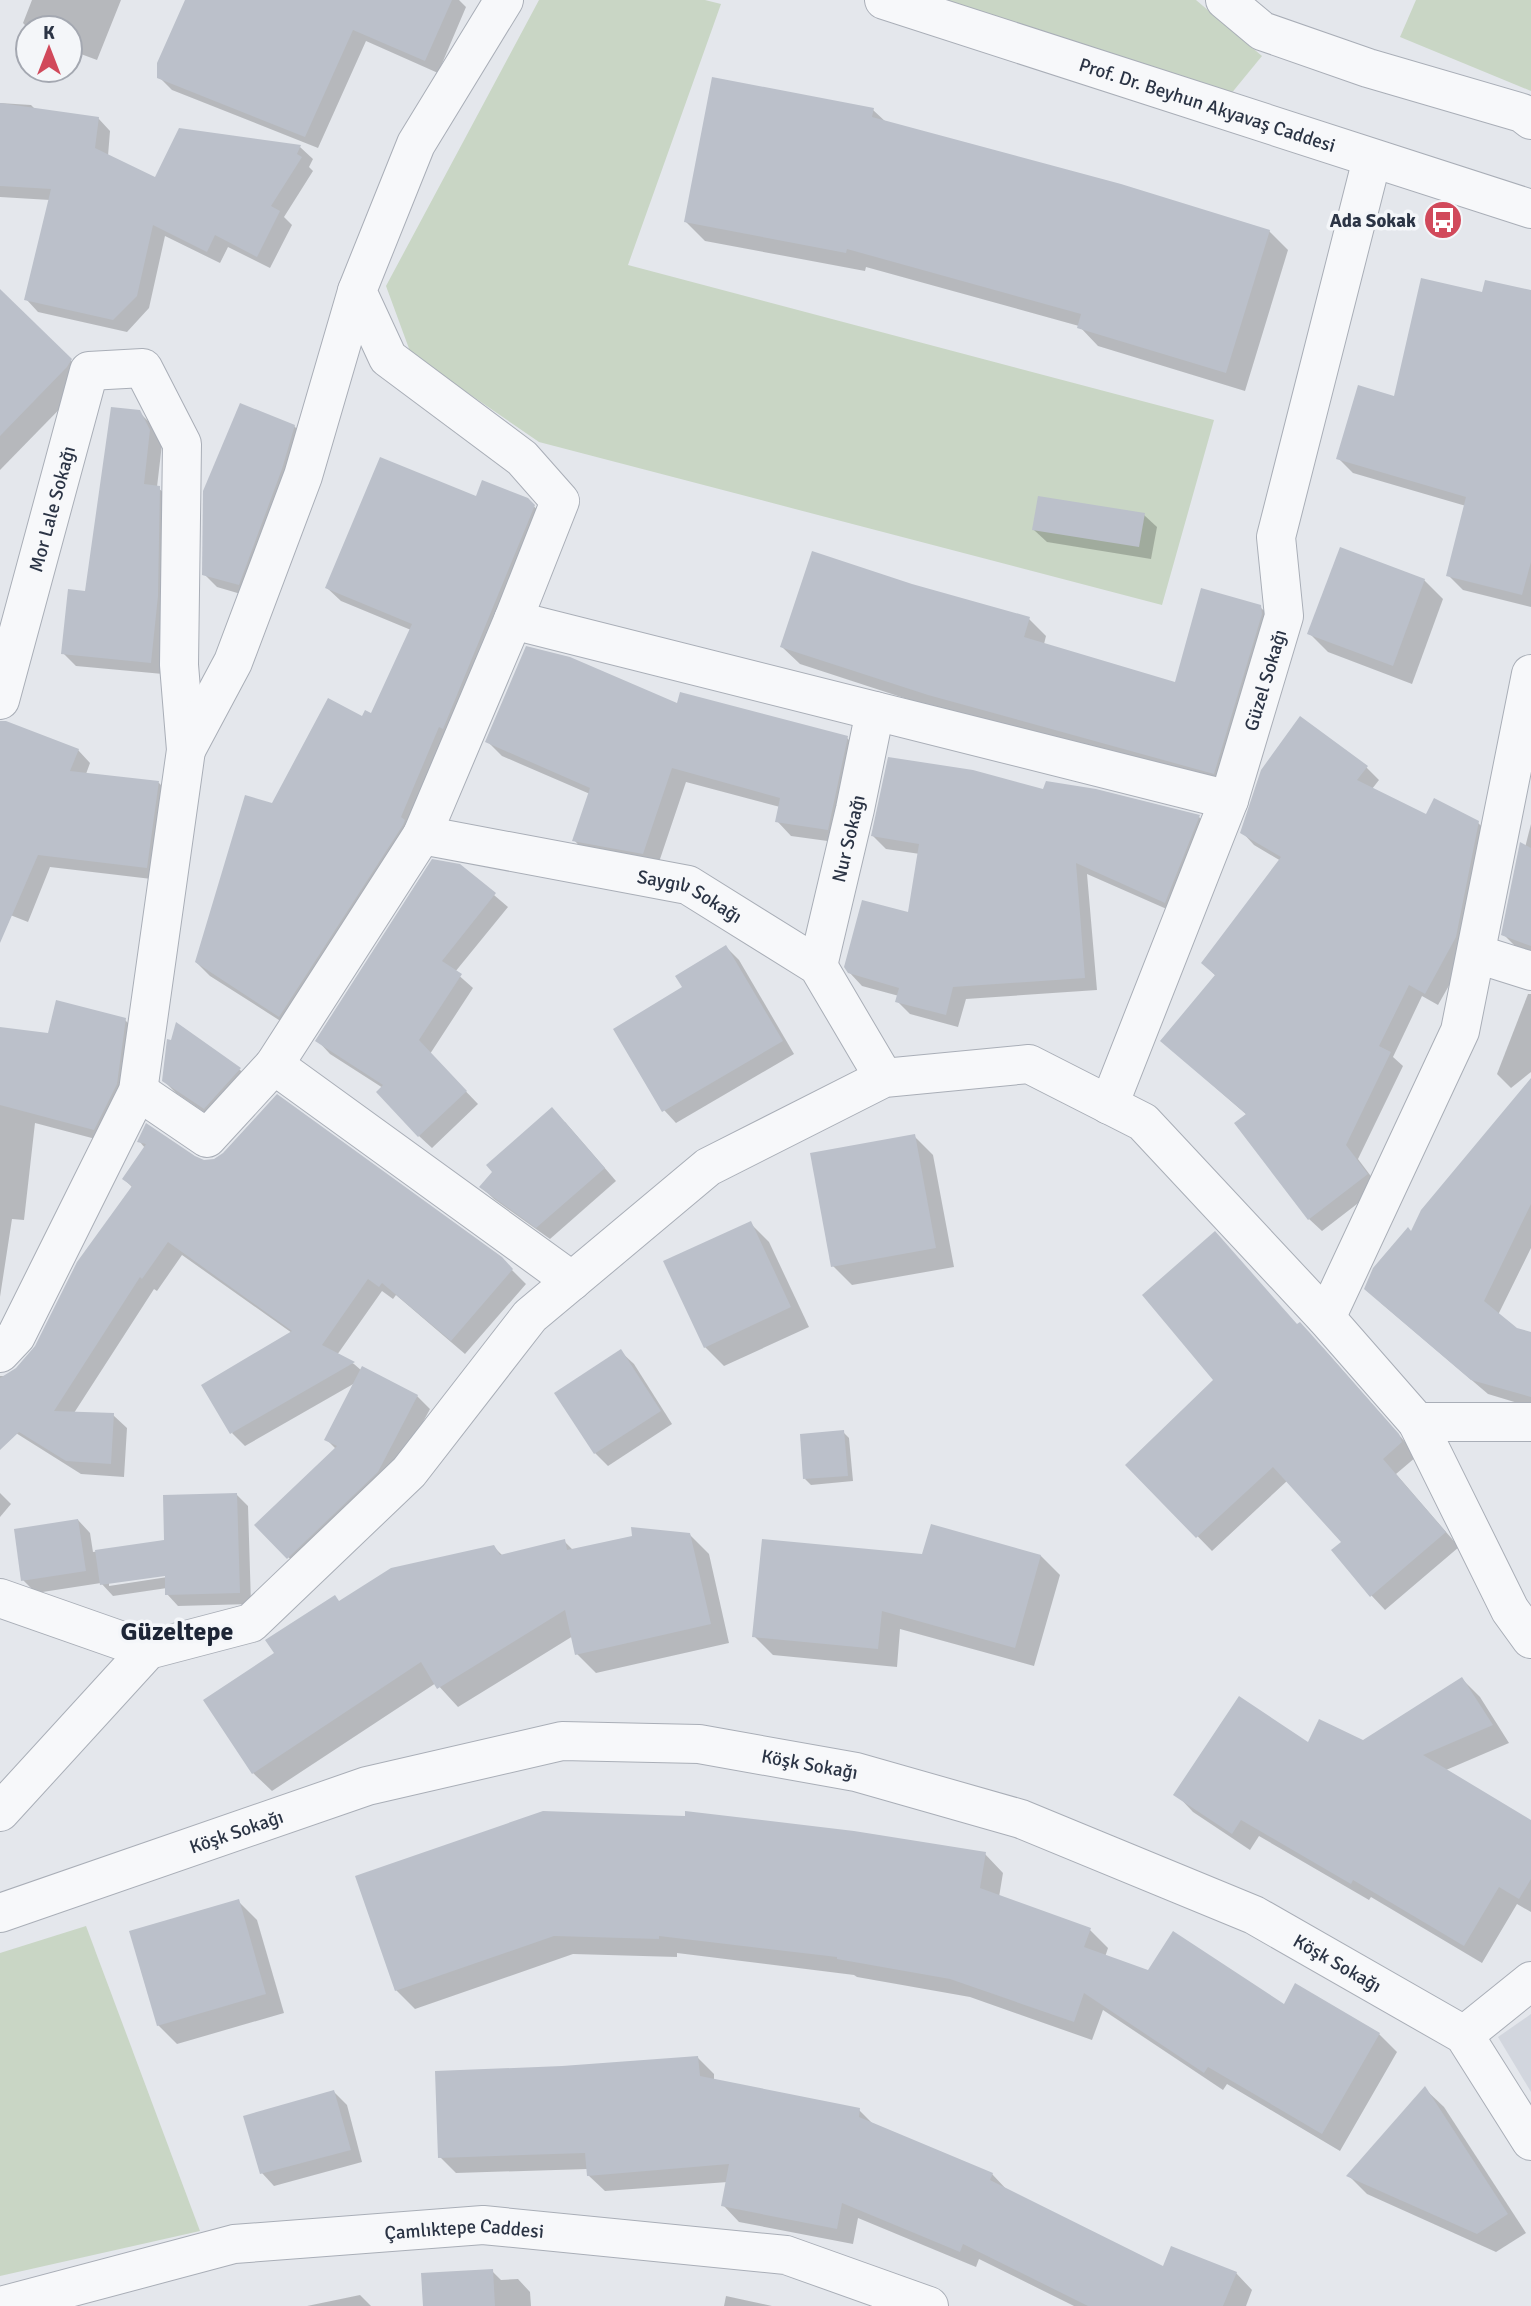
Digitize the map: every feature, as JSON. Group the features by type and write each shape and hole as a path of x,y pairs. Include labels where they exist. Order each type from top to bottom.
{"street":[{"path":"0,1353 16,1336 138,1091 186,750 233,662 298,488 357,291 416,144 504,0"},
{"name":"Prof. Dr. Beyhun Akyavaş Caddesi","path":"884,0 1531,209"},
{"path":"1225,0 1262,31 1368,68 1522,113 1531,120"},
{"name":"Güzel Sokağı","path":"1109,1105 1229,800 1284,616 1276,537 1372,159"},
{"path":"138,1091 207,1138 274,1065 422,835 560,501 522,458 388,358 357,291"},
{"name":"Mor Lale Sokağı","path":"0,700 89,370 143,368 182,444 179,665 186,750"},
{"path":"513,620 1229,800"},
{"path":"1326,1318 1460,1031 1531,674"},
{"name":"Nur Sokağı","path":"818,966 875,711"},
{"name":"Saygılı Sokağı","path":"422,835 688,885 818,966 884,1078"},
{"path":"1477,954 1531,971"},
{"path":"1,1810 148,1650 251,1623 409,1472 530,1316 708,1167 884,1078 1029,1064 1143,1122 1326,1318 1417,1422 1510,1610 1531,1639"},
{"path":"274,1065 572,1281"},
{"path":"1417,1422 1531,1422"},
{"path":"0,1598 148,1650"},
{"name":"Köşk Sokağı","path":"0,1913 367,1786 562,1741 699,1744 856,1772 1021,1819 1254,1915 1464,2035 1531,2141"},
{"path":"1464,2035 1531,1981"},
{"name":"Çamlıktepe Caddesi","path":"1,2306 234,2244 483,2225 786,2255 929,2306"}],"shaded area":[{"path":"1531,2014 1531,2092 1498,2037"}],"green space":[{"path":"539,0 705,0 721,4 628,265 1214,420 1162,605 539,442 411,354 386,286"},
{"path":"942,0 1196,0 1262,56 1230,95"},
{"path":"1416,0 1531,0 1531,91 1400,37"},
{"path":"86,1926 200,2231 0,2276 0,1953"}],"building":[{"path":"185,0 452,0 425,61 353,30 305,137 157,78 157,63"},
{"path":"712,77 874,108 872,117 1121,184 1270,230 1226,373 1077,328 1081,314 847,249 846,253 684,222"},
{"path":"0,103 99,117 95,148 155,177 179,128 301,145 297,154 302,157 271,206 280,211 257,257 215,235 207,252 153,225 137,296 113,320 24,300 51,189 0,186"},
{"path":"1421,278 1482,292 1485,280 1531,290 1531,562 1522,595 1446,576 1466,497 1336,459 1358,385 1394,396"},
{"path":"0,289 72,359 0,436"},
{"path":"240,403 295,425 282,469 239,585 202,575 203,491"},
{"path":"111,407 140,410 150,430 144,484 160,486 158,596 151,663 61,654 68,589 85,591"},
{"path":"380,457 476,496 482,480 528,498 535,505 443,729 439,727 401,817 405,820 403,825 279,1017 195,962 245,795 272,803 328,698 362,716 365,710 371,713 412,624 325,588"},
{"path":"1038,496 1145,513 1139,547 1032,530"},
{"path":"1340,547 1425,579 1393,666 1307,634"},
{"path":"812,551 912,584 1030,617 1024,637 1175,682 1201,588 1261,605 1262,614 1214,774 928,695 780,647"},
{"path":"526,646 570,657 677,703 680,692 848,736 828,830 775,822 780,798 672,768 643,854 572,841 590,788 485,742"},
{"path":"1300,716 1368,766 1357,780 1426,814 1434,798 1479,821 1456,937 1425,994 1409,985 1379,1046 1391,1052 1346,1145 1368,1174 1308,1220 1234,1123 1246,1114 1160,1041 1215,975 1201,963 1281,857 1240,833 1261,770"},
{"path":"0,721 79,749 70,771 159,781 147,868 38,855 0,943"},
{"path":"888,757 973,770 1043,789 1046,781 1096,789 1200,815 1165,903 1076,863 1085,978 953,987 946,1015 895,1002 899,988 848,973 844,967 862,900 908,912 919,844 871,836"},
{"path":"1520,842 1531,848 1531,946 1501,935"},
{"path":"432,859 460,864 496,893 442,961 462,974 419,1040 467,1091 418,1137 376,1092 383,1085 315,1041"},
{"path":"726,945 783,1041 662,1112 613,1029 682,987 675,976"},
{"path":"56,1000 126,1018 117,1084 94,1130 0,1105 0,1027 48,1033"},
{"path":"176,1022 241,1068 204,1109 162,1081 167,1039 171,1040"},
{"path":"1531,1078 1531,1204 1484,1301 1517,1328 1531,1332 1531,1397 1471,1380 1364,1289 1373,1268 1408,1227 1411,1231 1421,1210"},
{"path":"277,1094 502,1257 513,1269 451,1341 382,1283 379,1287 368,1279 322,1345 355,1362 230,1434 201,1385 292,1331 168,1242 142,1279 140,1277 54,1411 114,1413 111,1464 66,1461 19,1432 0,1450 0,1378 16,1368 35,1346 77,1262 132,1186 122,1179 146,1144 137,1142 146,1123 195,1156 204,1160 214,1159 223,1153"},
{"path":"552,1107 605,1168 536,1228 479,1187 492,1172 486,1165"},
{"path":"915,1134 936,1248 831,1267 810,1153"},
{"path":"751,1221 791,1307 704,1348 663,1261"},
{"path":"1215,1231 1399,1434 1402,1442 1383,1459 1446,1532 1370,1597 1331,1550 1341,1542 1273,1467 1196,1538 1125,1465 1213,1380 1142,1295"},
{"path":"621,1349 661,1411 594,1454 554,1393"},
{"path":"362,1366 418,1395 378,1472 287,1559 254,1525 337,1446 324,1440"},
{"path":"844,1430 848,1476 803,1479 800,1434"},
{"path":"237,1493 240,1593 165,1595 165,1576 100,1585 95,1550 164,1540 163,1495"},
{"path":"78,1519 86,1571 21,1581 14,1529"},
{"path":"931,1524 1041,1555 1015,1648 882,1611 878,1649 752,1637 762,1539 922,1554"},
{"path":"631,1527 690,1533 711,1624 575,1655 565,1610 437,1689 421,1662 252,1774 203,1700 274,1653 265,1640 335,1595 339,1601 391,1568 494,1545 500,1555 565,1539 567,1550 632,1536"},
{"path":"1462,1677 1493,1725 1423,1755 1531,1820 1531,1879 1519,1899 1499,1887 1464,1946 1353,1880 1351,1884 1241,1820 1232,1834 1173,1795 1239,1696 1308,1742 1319,1719 1363,1740"},
{"path":"543,1811 685,1816 685,1811 854,1831 986,1852 980,1888 1091,1928 1084,1947 1148,1970 1173,1931 1284,2004 1295,1983 1380,2033 1322,2134 1208,2067 1204,2073 1084,1993 1074,2022 950,1979 837,1957 659,1936 659,1939 554,1936 395,1991 355,1876"},
{"path":"239,1899 266,1994 157,2026 129,1931"},
{"path":"698,2056 700,2076 860,2108 859,2117 993,2173 990,2180 1163,2266 1171,2246 1237,2272 1223,2306 1088,2306 963,2244 960,2252 842,2203 837,2229 721,2206 729,2164 587,2176 585,2153 438,2158 435,2071 562,2066"},
{"path":"1425,2086 1508,2214 1477,2234 1346,2176"},
{"path":"334,2090 351,2150 260,2174 243,2116"},
{"path":"493,2269 495,2306 423,2306 421,2273"}],"place":[{"name":"Ada Sokak","path":"1443,220"}],"district":[{"name":"Güzeltepe","path":"177,1631"}]}
